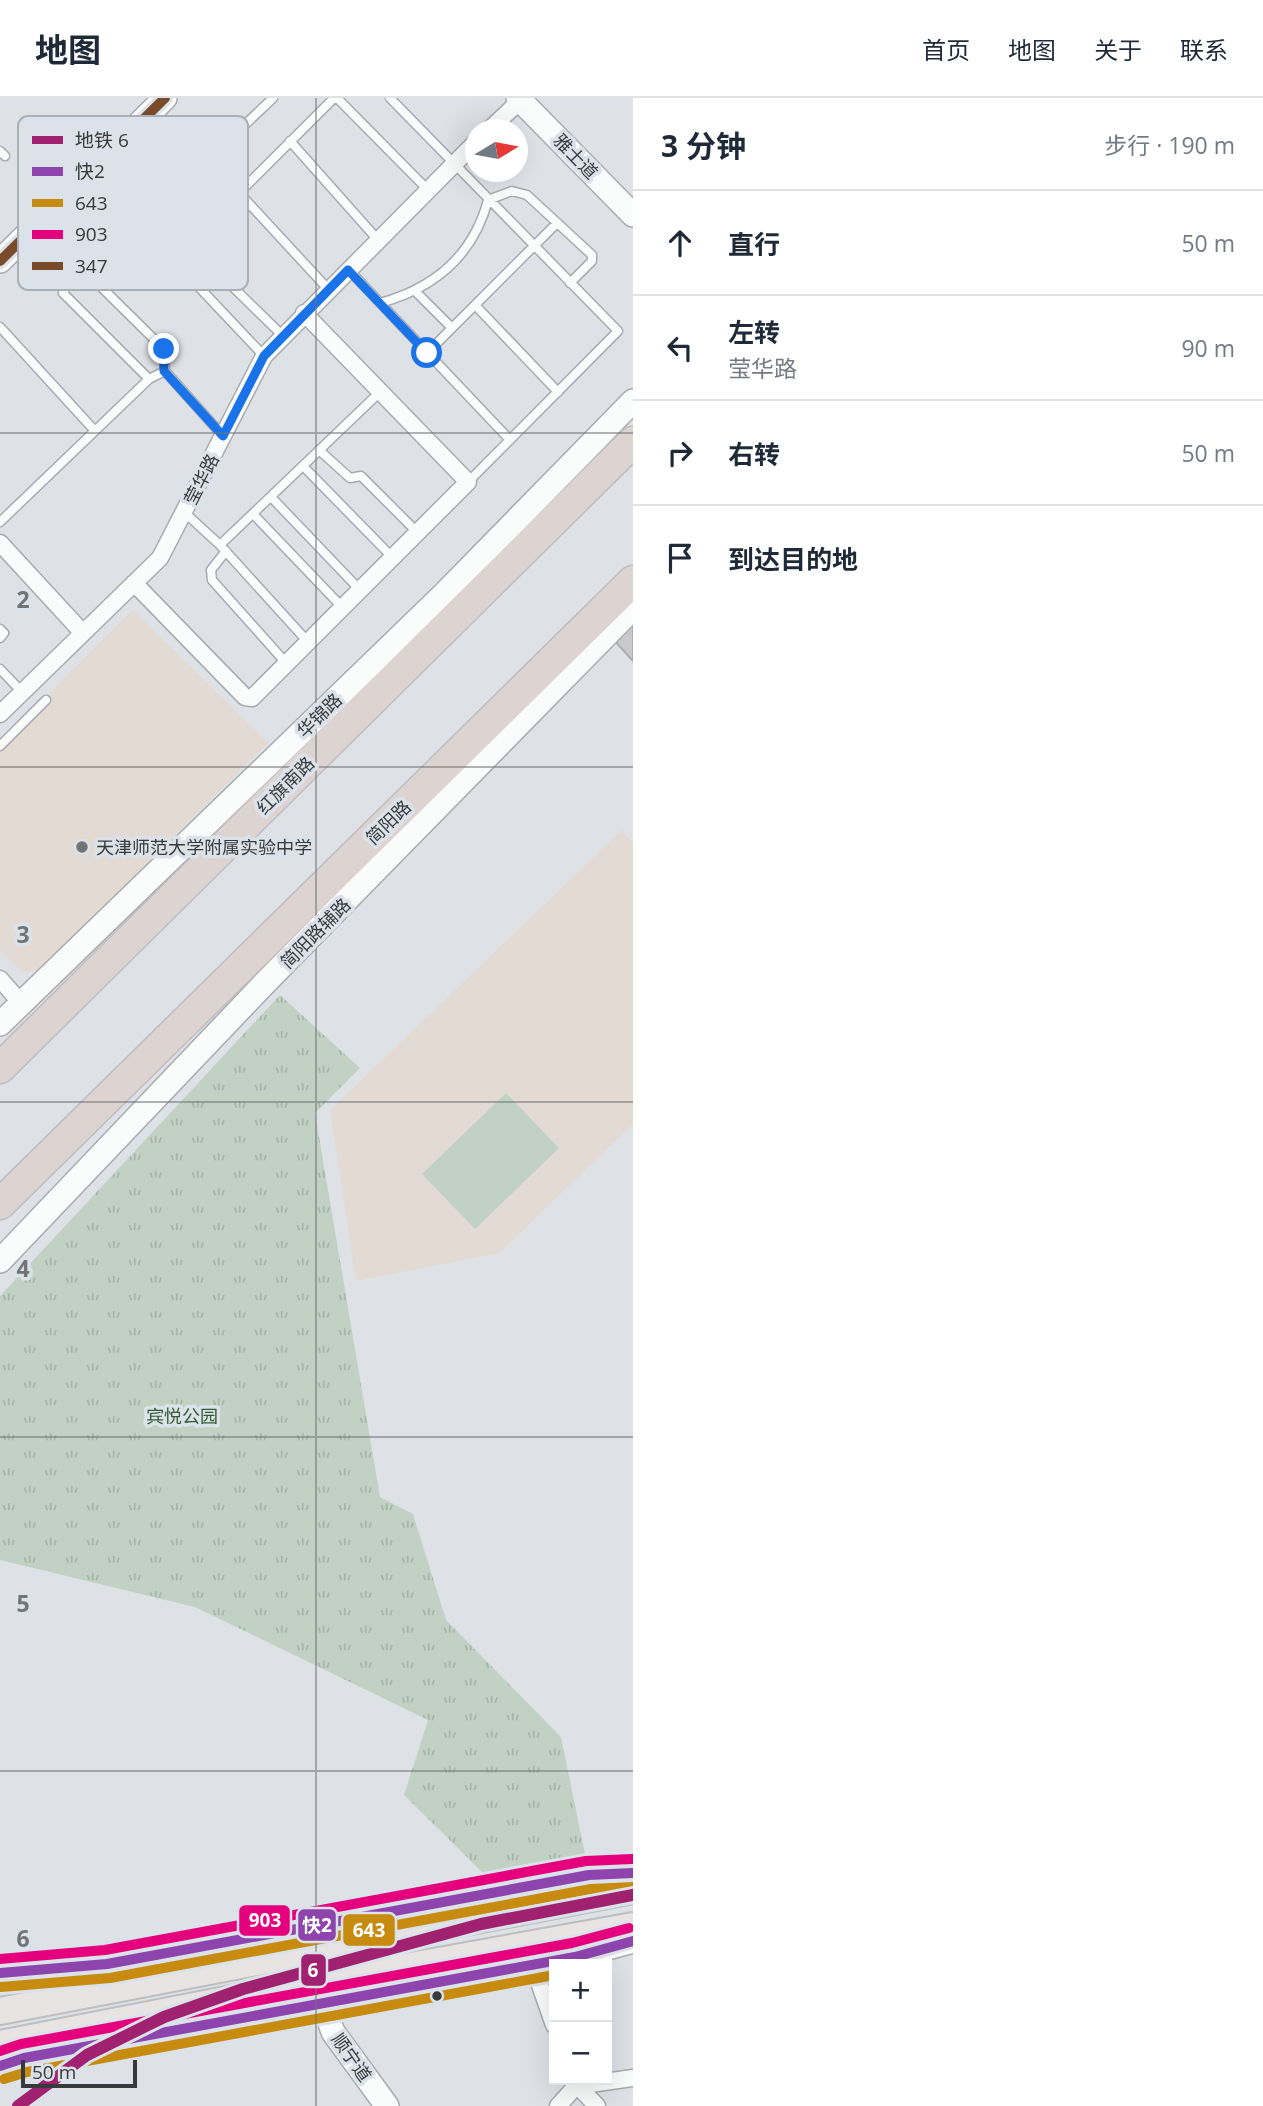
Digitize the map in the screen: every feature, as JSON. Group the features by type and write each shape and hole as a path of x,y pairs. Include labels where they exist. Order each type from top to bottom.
{"highway":[{"name":"红旗南路","path":"0,1068 633,442"},
{"name":"简阳路","path":"0,1204 633,581"}],"main road":[{"path":"0,2011 364,1944 633,1890"},
{"path":"0,2044 633,1926"}],"street":[{"path":"134,116 150,98"},
{"path":"145,116 165,98"},
{"path":"501,119 523,99"},
{"name":"雅士道","path":"523,99 633,203"},
{"name":"雅士道","path":"523,99 633,215"},
{"name":"莹华路","path":"0,714 160,558 264,356 465,153"},
{"path":"0,246 18,230"},
{"path":"0,261 18,242"},
{"path":"134,583 245,697 252,698 468,482 304,313"},
{"name":"华锦路","path":"0,1024 444,594 633,401"},
{"path":"0,543 82,632"},
{"name":"简阳路辅路","path":"0,1261 264,984 633,608"},
{"path":"0,979 22,1003"},
{"path":"0,1973 107,1964 589,1875 633,1873"},
{"path":"0,2066 24,2058 533,1965 633,1941"},
{"path":"533,1965 553,2022"},
{"name":"顺宁道","path":"323,2004 333,2032 387,2106"},
{"path":"612,2080 633,2078"},
{"path":"558,2106 574,2085"},
{"path":"577,2085 597,2106"}],"lane":[{"path":"248,121 272,98"},
{"path":"248,184 335,98 428,190"},
{"path":"390,98 618,331 468,482"},
{"path":"290,141 378,240"},
{"path":"488,200 512,191 527,195 592,255 592,261 570,283"},
{"path":"380,303 430,284 460,256 481,226 488,200"},
{"path":"248,203 328,289"},
{"path":"427,353 557,223"},
{"path":"348,270 510,440"},
{"path":"64,290 63,293 149,379"},
{"path":"104,290 164,349 164,371 223,436"},
{"path":"201,290 264,356"},
{"path":"236,290 284,337"},
{"path":"415,291 452,328"},
{"path":"475,305 558,392"},
{"path":"0,327 95,430"},
{"path":"0,522 149,379 164,371"},
{"path":"287,664 212,580 211,570 223,548 253,514 380,392"},
{"path":"320,450 350,478 361,476 418,533"},
{"path":"303,466 393,558"},
{"path":"271,496 360,590"},
{"path":"184,512 223,548 308,642"},
{"path":"253,514 343,608"},
{"path":"0,629 4,633 0,638"},
{"path":"0,669 22,692"},
{"path":"0,746 46,700"}],"shaded area":[{"name":"天津师范大学附属实验中学","path":"133,610 268,743 38,971 22,972 0,950 0,742"},
{"path":"622,830 633,843 633,1124 499,1253 356,1281 330,1110"}],"green space":[{"name":"宾悦公园","path":"280,995 360,1068 315,1113 380,1497 413,1514 446,1620 561,1737 587,1864 491,1881 404,1795 428,1720 195,1607 0,1560 0,1296"},
{"path":"506,1093 559,1148 475,1229 422,1174"}],"building":[{"path":"633,621 633,661 613,639"}],"metro line":[{"name":"6","path":"18,2106 87,2055 164,2017 243,1989 481,1924 633,1895"}],"transit line":[{"name":"347","path":"147,116 165,98"},
{"name":"347","path":"0,261 18,243"},
{"name":"903","path":"0,1959 105,1950 586,1861 632,1859"},
{"name":"快2","path":"0,1973 107,1964 589,1875 633,1873"},
{"name":"643","path":"1,1987 110,1978 591,1889 633,1887"},
{"name":"903","path":"0,2051 21,2044 572,1943 629,1928"},
{"name":"快2","path":"0,2066 24,2058 575,1957 633,1941"},
{"name":"643","path":"4,2079 27,2072 549,1976"}],"place":[{"name":"天津师范大学附属实验中学","path":"82,847"}],"route":[{"path":"164,349 167,361 164,371 223,436 264,356 348,270 427,353"}]}
